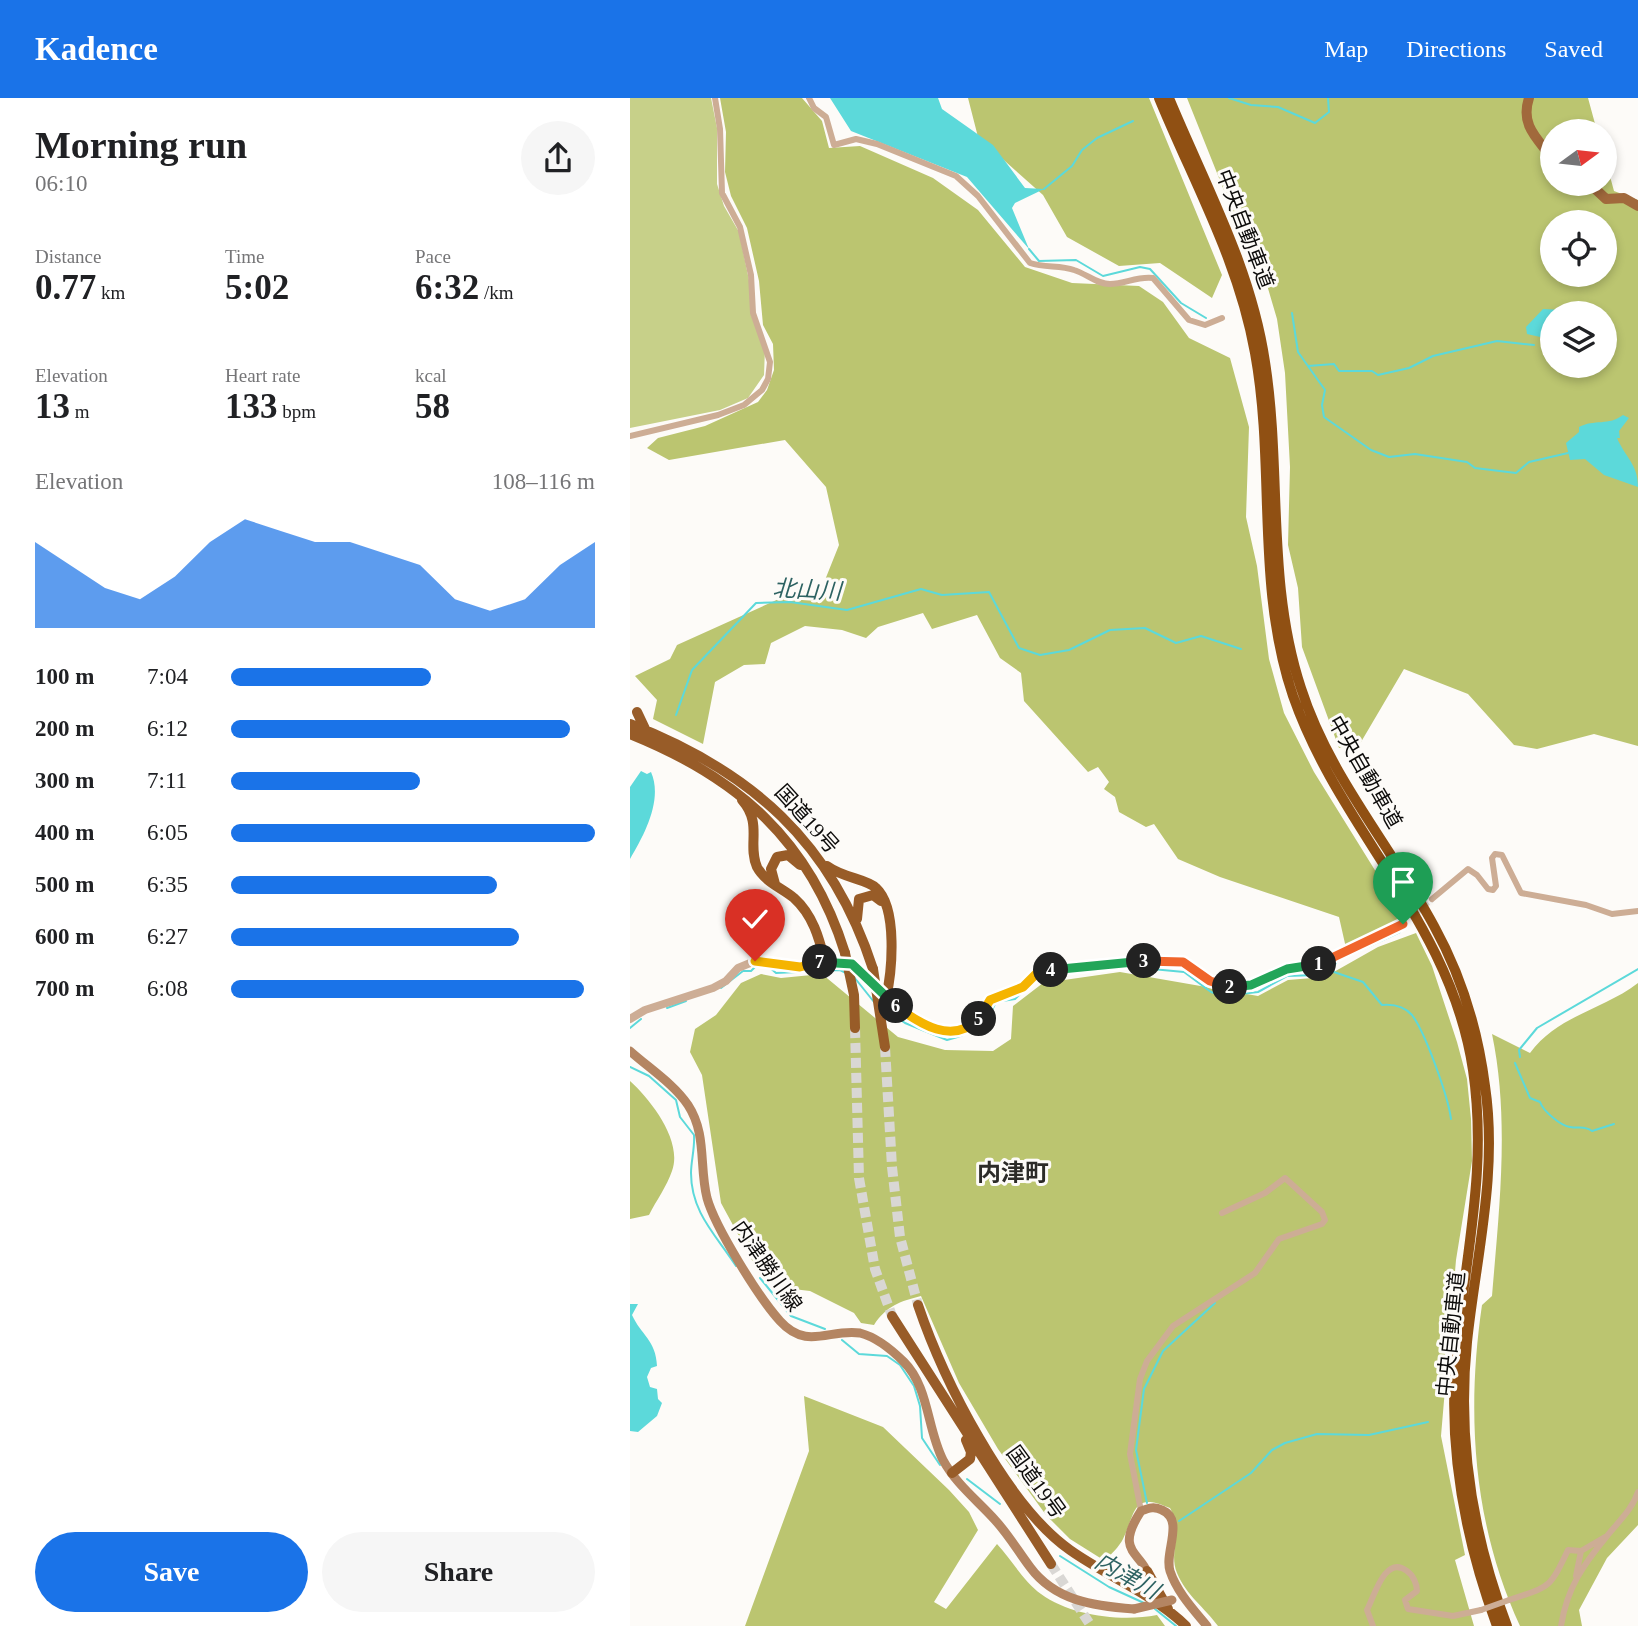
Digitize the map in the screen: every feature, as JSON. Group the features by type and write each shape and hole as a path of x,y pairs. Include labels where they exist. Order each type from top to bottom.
{"highway":[{"name":"中央自動車道","path":"1159,98 1222,239 1250,328 1263,414 1272,606 1293,694 1323,764 1429,936 1458,1004 1468,1041 1479,1113 1480,1147 1478,1193 1456,1362 1454,1432 1467,1530 1497,1626"},
{"name":"中央自動車道","path":"1169,98 1228,229 1260,331 1273,430 1281,605 1302,691 1331,760 1419,900 1444,946 1458,977 1479,1050 1486,1089 1490,1154 1467,1339 1463,1432 1476,1528 1507,1626"},
{"path":"637,712 646,730"},
{"name":"国道19号","path":"630,724 678,743 734,775 792,824 824,863 857,924 873,969 885,1047"},
{"name":"国道19号","path":"630,734 674,752 726,782 781,833 812,877 837,927 854,995 855,1028"},
{"path":"726,782 747,806 754,820 757,866 797,901 810,917 825,961"},
{"path":"775,884 772,863 782,856 793,857 812,877"},
{"path":"824,863 849,879 876,888 885,906 893,953 886,998"},
{"path":"857,924 856,907 864,895 873,895 885,906"},
{"name":"国道19号","path":"918,1305 931,1345 963,1408 1032,1514 1050,1534 1071,1550 1171,1606 1186,1626"},
{"name":"国道19号","path":"892,1316 1051,1564"},
{"path":"952,1473 970,1459 971,1448 959,1429 959,1421"},
{"path":"970,1459 982,1465 996,1486 1003,1490"},
{"path":"1147,1572 1171,1606"}],"main road":[{"path":"1529,98 1526,107 1528,127 1540,142"},
{"path":"1603,196 1606,199 1624,198 1638,206"},
{"name":"内津勝川線","path":"630,1051 688,1105 699,1131 704,1183 714,1218 780,1321 803,1336 817,1338 851,1332 863,1334 892,1350 915,1378 934,1437 952,1473 968,1494 996,1520 1030,1568 1046,1584 1068,1598 1087,1604 1134,1609 1171,1606 1182,1595"},
{"path":"1140,1590 1149,1583 1147,1572 1129,1548 1133,1523 1141,1511 1155,1507 1166,1512 1172,1520 1174,1532 1168,1558 1170,1571 1182,1595 1207,1626"}],"street":[{"path":"630,436 718,415 744,405 754,399 768,379 769,354 753,313 751,275 740,227 722,192 720,129 715,98"},
{"path":"809,98 814,108 826,117 834,145 856,139 877,144 964,182 1030,263 1043,267 1072,269 1098,283 1113,284 1141,276 1153,278 1189,320 1205,325 1222,318"},
{"path":"1432,899 1468,869 1478,875 1488,889 1493,890 1496,886 1492,858 1495,854 1502,855 1511,867 1521,893 1531,897 1586,905 1612,914 1638,911"},
{"path":"630,1019 645,1010 713,988 726,981 738,968 755,961 800,967 825,961 852,964 886,998 926,1026 936,1031 960,1030 983,1016 990,1000 1023,987 1039,971 1111,962 1183,962 1222,987 1239,987 1287,969 1304,968 1328,961 1403,924"},
{"path":"1141,1511 1130,1454 1140,1379 1147,1361 1173,1326 1255,1273 1279,1239 1322,1224 1325,1220 1322,1212 1284,1178 1265,1193 1222,1213"},
{"path":"1561,1626 1564,1602 1576,1578 1606,1536 1630,1509 1638,1492"},
{"path":"1373,1626 1367,1609 1381,1578 1390,1569 1398,1567 1407,1571 1417,1585 1417,1591 1405,1600 1408,1609 1453,1616 1481,1610 1544,1589 1553,1583 1568,1550 1581,1551 1606,1536"},
{"path":"1576,1578 1581,1551"}],"green space":[{"path":"630,98 711,98 717,128 717,184 724,206 739,232 749,280 751,315 765,348 764,375 748,398 720,410 630,428"},
{"path":"720,98 802,98 822,121 829,148 860,146 933,178 978,210 1025,267 1072,283 1139,286 1163,302 1189,338 1230,358 1249,427 1246,517 1257,566 1269,659 1284,713 1314,772 1404,917 1346,948 1339,917 1220,877 1178,859 1154,824 1146,827 1119,812 1115,797 1104,789 1109,782 1098,767 1088,772 1024,701 1021,673 1000,658 977,615 932,629 923,613 878,627 866,638 842,630 805,626 771,643 765,664 744,665 715,682 703,744 653,719 657,700 635,676 670,659 677,645 801,589 819,595 839,545 826,487 785,440 669,460 647,448 658,438 705,426 758,402 767,390 774,370 773,344 763,325 759,281 747,228 731,196 725,172 726,132"},
{"path":"968,98 1149,98 1222,275 1212,298 1160,263 1119,266 1067,237 1043,195 978,137"},
{"path":"1187,98 1588,98 1594,119 1540,119 1540,196 1617,196 1617,192 1638,200 1638,746 1594,734 1537,749 1514,745 1468,694 1404,669 1361,742 1339,748 1302,647 1298,588 1288,545 1290,467 1285,373 1277,319 1262,268 1237,223"},
{"path":"1416,933 1432,966 1457,1042 1467,1079 1471,1119 1472,1161 1456,1260 1441,1436 1465,1555 1455,1560 1474,1626 1218,1626 1190,1595 1177,1573 1174,1557 1176,1526 1170,1508 1148,1502 1137,1507 1121,1542 1105,1561 1070,1539 1046,1515 998,1449 959,1383 921,1296 894,1305 874,1325 861,1323 854,1313 810,1291 785,1288 759,1273 721,1203 702,1075 690,1052 695,1029 716,1015 741,983 761,974 781,978 822,974 898,1037 945,1050 993,1051 1011,1039 1013,1006 1043,983 1120,972 1258,996 1288,980 1325,977 1378,947"},
{"path":"1638,983 1638,1525 1607,1558 1579,1610 1582,1626 1520,1626 1504,1587 1483,1509 1475,1428 1477,1346 1482,1305 1492,1296 1501,1165 1501,1099 1492,1034 1530,1053 1541,1040 1567,1021"},
{"path":"630,1081 663,1122 673,1147 674,1159 670,1177 649,1215 630,1219"},
{"path":"804,1396 883,1427 969,1512 978,1530 934,1602 946,1609 997,1544 1029,1583 1053,1602 1082,1612 1113,1617 1157,1615 1165,1626 745,1626 809,1451"}],"water":[{"path":"830,98 938,98 942,109 993,145 1025,188 1044,189 1015,203 1012,208 1029,249 967,177 851,131"},
{"path":"1540,312 1540,337 1527,334 1526,327"},
{"path":"1623,415 1629,418 1619,431 1620,438 1617,438 1633,466 1638,487 1604,475 1585,459 1570,460 1566,443 1579,432 1579,427"},
{"path":"641,771 647,774 651,772 654,805 630,859 630,787"},
{"path":"630,1304 638,1304 632,1315 654,1350 657,1366 651,1368 647,1377 650,1387 657,1389 658,1399 662,1403 657,1416 638,1432 630,1431"}],"waterway":[{"path":"1229,98 1251,105 1278,107 1315,123 1329,112 1328,98"},
{"path":"1044,189 1072,166 1082,150 1097,138 1133,121"},
{"path":"1029,249 1039,261 1076,260 1103,276 1140,267 1150,269 1181,303 1206,318"},
{"path":"1292,313 1298,352 1325,390 1322,405 1324,417 1371,450 1389,457 1415,454 1467,462 1475,468 1516,473 1529,462 1568,453"},
{"path":"1308,366 1334,364 1339,371 1372,371 1378,375 1409,368 1433,356 1497,341 1534,345"},
{"name":"北山川","path":"676,715 692,670 756,603 790,602 847,610 921,589 942,595 989,592 1019,648 1040,655 1069,650 1110,630 1145,628 1176,643 1201,636 1241,649"},
{"path":"1331,971 1337,961 1400,932"},
{"path":"721,988 743,971 751,971 756,966"},
{"path":"768,966 776,973 840,970 846,973"},
{"path":"885,1009 905,1023 947,1040 964,1035 983,1023 996,1002 1015,999 1039,976 1120,966 1184,972 1211,992 1223,996 1258,992 1287,976 1317,975 1331,971 1363,982 1382,1005 1398,1006 1412,1015 1435,1065 1451,1119"},
{"path":"1520,1057 1519,1050 1537,1028 1638,969"},
{"path":"854,977 874,1002"},
{"path":"667,1008 686,1001"},
{"path":"630,1028 641,1019"},
{"path":"1515,1063 1530,1098 1540,1102 1548,1114 1562,1124 1592,1131 1614,1124"},
{"name":"内津川","path":"630,1067 649,1076 676,1100 680,1117 694,1135 691,1173 695,1200 706,1223 736,1266"},
{"name":"内津川","path":"760,1278 791,1316 825,1329"},
{"path":"1147,1503 1136,1450 1144,1389 1163,1351 1215,1303"},
{"name":"内津川","path":"842,1340 859,1354 887,1356 900,1365 914,1386 920,1406 922,1438 940,1465"},
{"path":"1179,1521 1251,1473 1272,1450 1285,1443 1317,1434 1369,1435 1428,1422"},
{"name":"内津川","path":"967,1479 1000,1504"},
{"name":"内津川","path":"1060,1556 1109,1587 1144,1603"},
{"name":"内津川","path":"1155,1609 1176,1626"}],"tunnel":[{"path":"1403,924 1432,899"},
{"path":"855,1028 859,1178 875,1269 892,1316"},
{"path":"885,1047 892,1167 900,1237 918,1305"},
{"path":"1051,1564 1091,1626"}],"district":[{"name":"内津町","path":"1013,1173"}],"route":[{"path":"755,961 800,967 825,961 852,964 886,998 908,1014 936,1031 949,1031 974,1024 983,1016 990,1000 1023,987 1039,971 1111,962 1162,960 1183,962 1222,987 1239,987 1251,985 1287,969 1304,968 1328,961 1403,924"}]}
